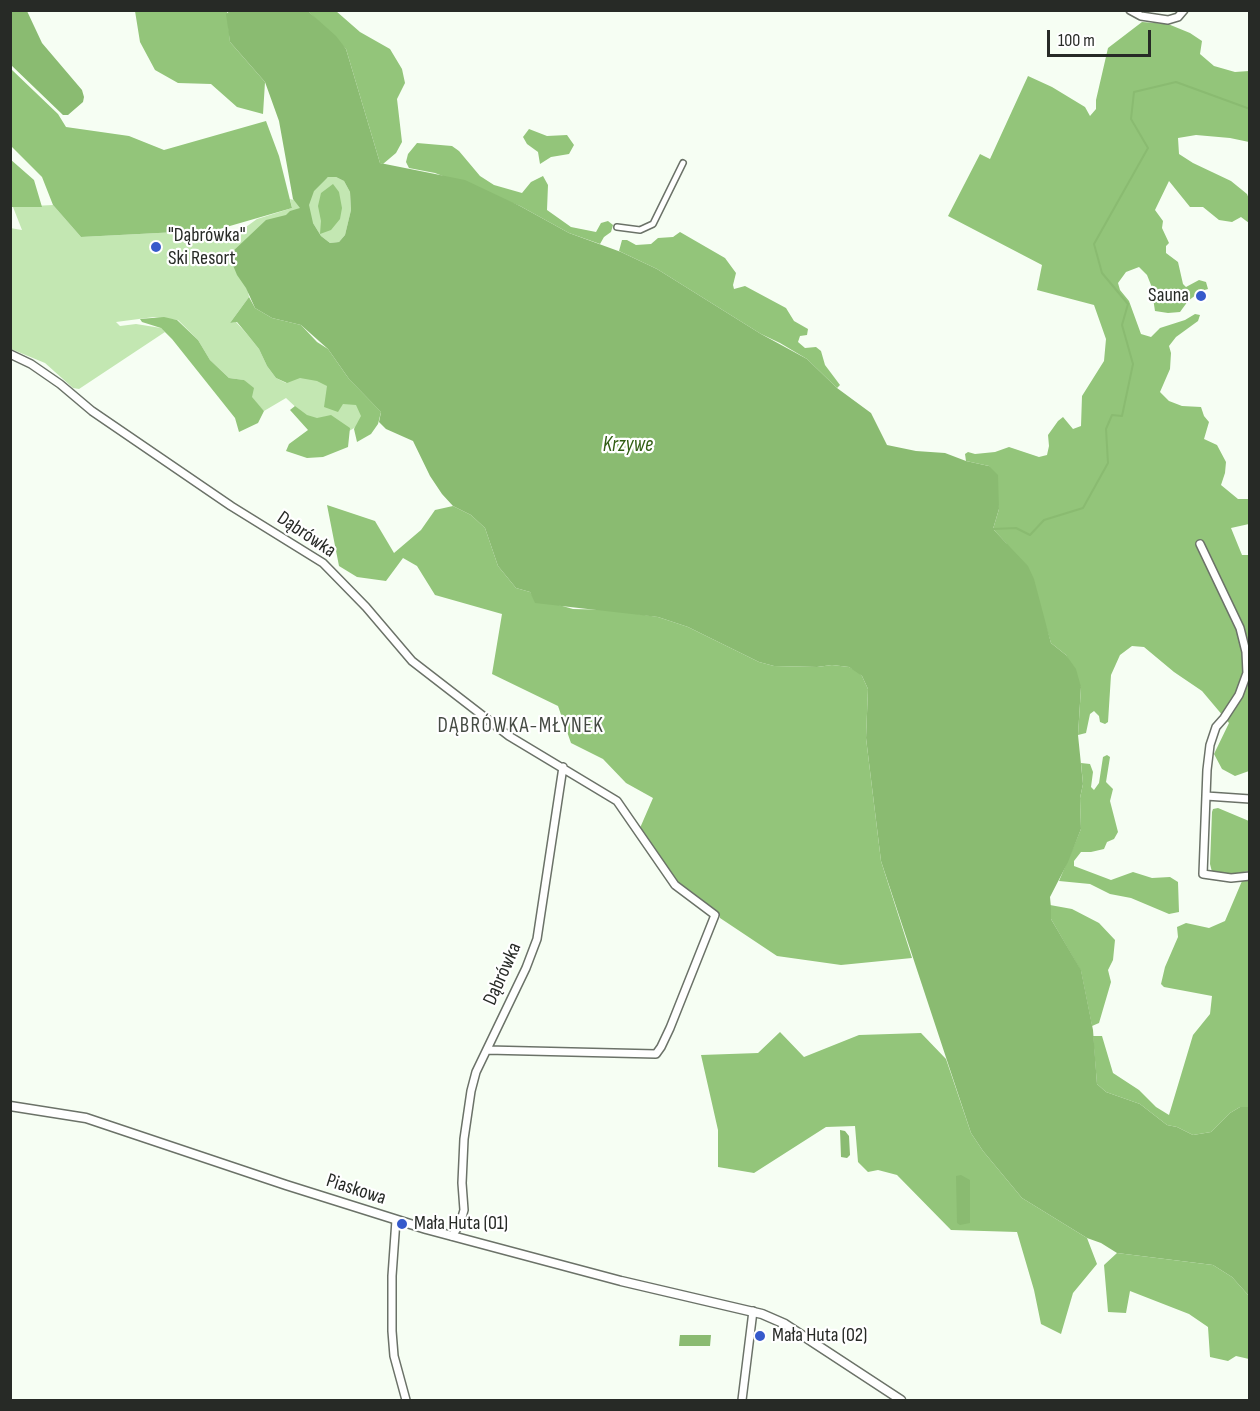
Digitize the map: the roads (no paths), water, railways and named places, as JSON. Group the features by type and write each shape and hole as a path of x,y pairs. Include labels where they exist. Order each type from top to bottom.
{"street":[{"path":"1130,10 1141,16 1168,20 1174,19 1184,10"},
{"path":"617,227 640,230 653,224 683,163"},
{"name":"Dąbrówka","path":"10,354 31,364 60,384 92,411 231,506 323,563 366,607 411,661 509,736 617,801 675,885 715,915 670,1028 656,1054 487,1050"},
{"path":"1200,544 1240,628 1246,652 1247,674 1239,695 1216,727 1210,745 1203,874 1231,878 1250,876"},
{"name":"Dąbrówka","path":"452,1236 460,1224 464,1210 462,1183 464,1139 471,1091 476,1072 526,968 537,939 563,767"},
{"path":"1206,796 1250,799"},
{"name":"Piaskowa","path":"10,1106 86,1118 396,1220 621,1281 764,1314 785,1324 901,1401"},
{"path":"396,1220 392,1276 392,1331 394,1356 406,1401"},
{"path":"742,1401 753,1311"}],"water":[{"name":"Krzywe","path":"231,10 308,11 336,36 346,49 380,163 465,180 520,206 569,233 621,252 657,269 761,334 807,359 837,388 871,413 887,445 916,451 945,453 989,466 998,475 999,509 993,529 1028,566 1034,579 1051,643 1066,655 1076,669 1081,687 1078,735 1083,784 1080,798 1081,829 1068,862 1050,897 1051,919 1081,970 1093,1030 1097,1084 1106,1092 1140,1104 1167,1125 1193,1135 1211,1132 1230,1113 1240,1107 1249,1107 1249,1296 1232,1277 1213,1265 1117,1253 1087,1238 1022,1198 971,1133 881,861 866,738 868,689 862,676 849,667 774,666 759,662 688,627 658,617 535,603 530,592 516,588 498,566 485,528 471,515 453,506 442,494 430,476 413,441 386,429 379,422 381,412 349,379 328,349 301,325 272,318 255,308 237,275 230,254 266,220 286,215 300,208 293,199 279,121 265,82 230,42 226,14","holes":["328,177 336,177 344,181 350,192 351,210 345,235 339,242 330,243 321,236 313,223 309,205 314,191"]},
{"path":"10,11 27,11 42,43 82,90 83,102 68,115 63,115 11,65"},
{"path":"840,1130 845,1131 849,1136 850,1155 847,1158 841,1157"},
{"path":"961,1175 970,1180 970,1223 960,1225 957,1223 956,1176"},
{"path":"680,1335 711,1335 710,1346 679,1346"}],"waterway":[{"path":"993,529 1016,528 1030,535 1044,520 1083,508 1108,463 1106,429 1112,415 1122,416 1133,364 1122,325 1128,304 1102,273 1094,244 1148,148 1131,119 1134,92 1176,82 1250,109"}],"place":[{"name":"\"Dąbrówka\" Ski Resort","path":"156,247"},
{"name":"Sauna","path":"1201,296"},
{"name":"Mała Huta (01)","path":"402,1224"},
{"name":"Mała Huta (02)","path":"760,1336"}],"district":[{"name":"DĄBRÓWKA-MŁYNEK","path":"521,727"}]}
